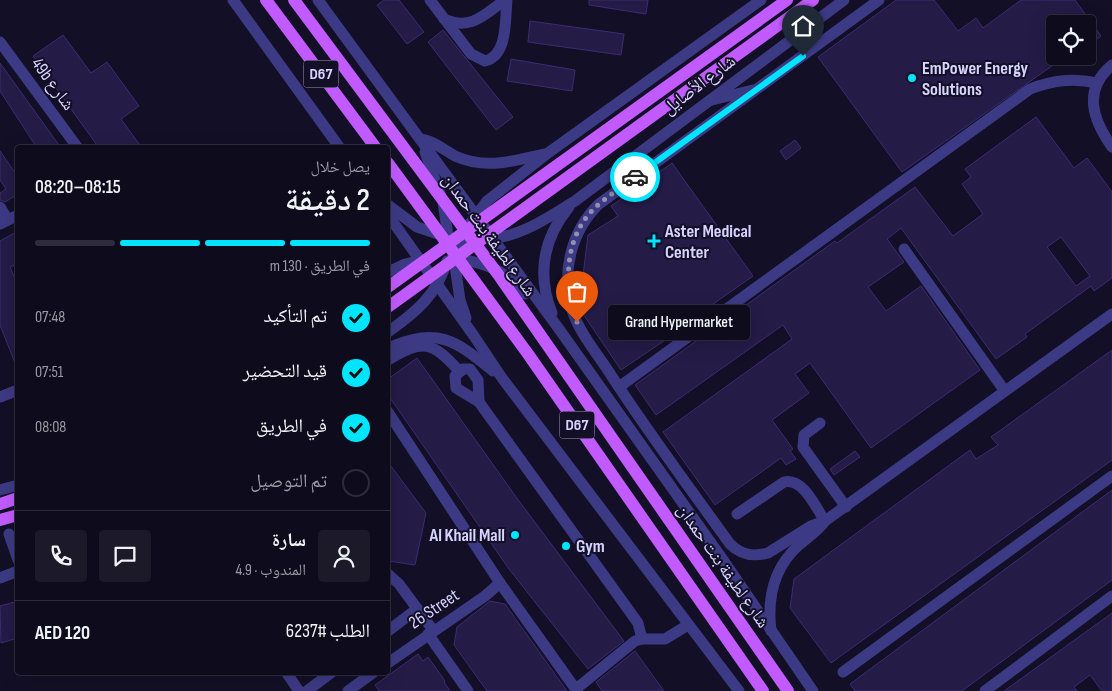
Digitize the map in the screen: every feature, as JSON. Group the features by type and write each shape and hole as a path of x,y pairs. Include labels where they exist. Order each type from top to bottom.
{"main road":[{"name":"D67","path":"266,0 374,145"},
{"name":"شارع لطيفة بنت حمدان","path":"294,0 500,277 788,691"},
{"path":"390,286 787,0"},
{"path":"390,306 813,0"},
{"name":"D67","path":"390,166 517,339 763,691"},
{"path":"0,504 15,499"},
{"path":"0,520 15,516"}],"street":[{"path":"233,0 338,145"},
{"path":"318,0 559,329 813,691"},
{"path":"430,0 467,50 479,60 490,60 501,47 506,0"},
{"path":"444,19 458,23 471,23 506,0"},
{"name":"شارع الأصايل","path":"451,258 476,214 494,195 548,153 761,0"},
{"name":"شارع الأصايل","path":"390,207 417,227 449,238 493,239 534,227 575,200 844,0"},
{"path":"825,521 811,526 768,553 760,555 743,553 730,544 658,444 577,322 569,295 568,266 578,232 589,214 599,204 879,0"},
{"path":"467,50 471,23"},
{"name":"49b شارع","path":"0,42 76,145"},
{"path":"1112,65 1097,83 1093,100 1096,122 1112,147"},
{"path":"619,387 1030,90 1063,80 1097,83"},
{"path":"706,101 758,89"},
{"path":"420,139 480,164 507,163 548,153"},
{"path":"420,139 443,202 451,258 460,300 474,336"},
{"path":"559,329 544,290 544,256 554,231 575,200"},
{"path":"0,207 8,220"},
{"path":"390,218 502,378 739,691"},
{"path":"904,249 1004,390"},
{"path":"390,271 420,260 451,258 483,264 504,274 521,288 548,322 559,329"},
{"path":"390,331 418,310 438,286 451,258"},
{"path":"772,632 770,602 777,574 792,552 825,521 1004,390 1112,314"},
{"path":"390,347 422,337 450,340 463,346 502,378"},
{"path":"390,359 406,349 427,346 439,350 459,371"},
{"path":"459,371 470,370 476,376 479,402"},
{"path":"459,371 454,380 456,388 479,402 638,623 642,639"},
{"path":"0,397 15,391"},
{"path":"390,415 500,583 577,690 635,641 642,639 665,639 688,625"},
{"path":"820,423 804,435 803,447 846,507"},
{"path":"657,467 658,444"},
{"path":"843,672 1112,476"},
{"path":"737,514 784,482 791,481 800,485 825,521"},
{"path":"0,490 15,486"},
{"path":"9,534 15,551"},
{"path":"0,578 15,572"},
{"path":"390,576 399,584 417,609 468,691"},
{"name":"26 Street","path":"390,662 430,632 485,596 500,583"},
{"path":"985,691 1112,596"},
{"path":"390,629 417,609"},
{"path":"720,668 721,676 730,691"},
{"path":"288,675 299,691"},
{"path":"307,691 328,675"},
{"path":"348,691 370,675"}],"building":[{"path":"384,0 399,0 424,32 407,44 377,5"},
{"path":"589,0 648,0 646,14 589,5"},
{"name":"EmPower Energy Solutions","path":"896,0 934,0 958,31 976,18 983,28 1021,0 1075,0 1086,15 1046,15 1046,65 1053,65 902,172 818,57"},
{"path":"530,21 624,34 621,55 528,42"},
{"name":"EmPower Energy Solutions","path":"1096,29 1101,36 1096,40"},
{"path":"443,30 513,117 496,130 428,42"},
{"path":"63,35 91,73 107,62 139,106 121,119 140,145 97,145 33,56"},
{"path":"511,59 575,70 572,91 507,81"},
{"path":"0,63 59,145 35,145 0,91"},
{"path":"1036,117 1074,168 1087,158 1112,192 1112,278 1094,291 1091,286 1025,334 1027,337 996,359 901,228 887,239 904,262 868,287 886,311 921,286 980,370 871,448 810,363 795,374 809,393 772,420 793,449 790,451 796,459 786,465 781,458 715,505 663,432 792,339 783,325 656,415 635,385 835,241 837,243 915,187 953,236 983,214 962,184 971,177 965,169","holes":["1061,237 1090,276 1076,286 1047,247"]},
{"path":"795,140 801,148 786,160 780,151"},
{"path":"0,151 15,173 15,196 5,202 0,200 0,193 6,189 0,180"},
{"path":"672,163 753,276 679,328 680,330 621,370 579,308 588,235 618,216 611,206"},
{"path":"15,233 15,265 10,267 15,279 15,363 0,325 0,241"},
{"path":"1112,350 1112,460 831,663 790,608 794,579 970,450 976,459 998,445 991,437"},
{"name":"Al Khail Mall","path":"417,358 519,501 624,641 588,669 509,569 390,398 390,378"},
{"path":"855,451 860,457 834,475 830,469"},
{"path":"390,465 426,513 415,565 390,561"},
{"path":"1112,490 1112,580 962,691 855,691 850,684"},
{"path":"490,601 505,604 567,691 487,691 454,645 457,627"},
{"path":"15,602 15,639 1,643 0,606"},
{"path":"1112,613 1112,691 1102,691 1090,675 1074,687 1077,691 1004,691"},
{"path":"635,651 664,691 602,691 596,682"},
{"path":"418,654 423,661 428,657 450,691 379,691 375,685"}],"way so far":[{"path":"577,322 572,309 568,281 568,266 575,239 589,214 599,204 635,177"}],"place":[{"name":"EmPower Energy Solutions","path":"912,78"},
{"name":"Aster Medical Center","path":"654,241"},
{"name":"Grand Hypermarket","path":"577,322"},
{"name":"Al Khail Mall","path":"515,535"},
{"name":"Gym","path":"566,546"}],"route":[{"path":"635,177 803,56"}]}
